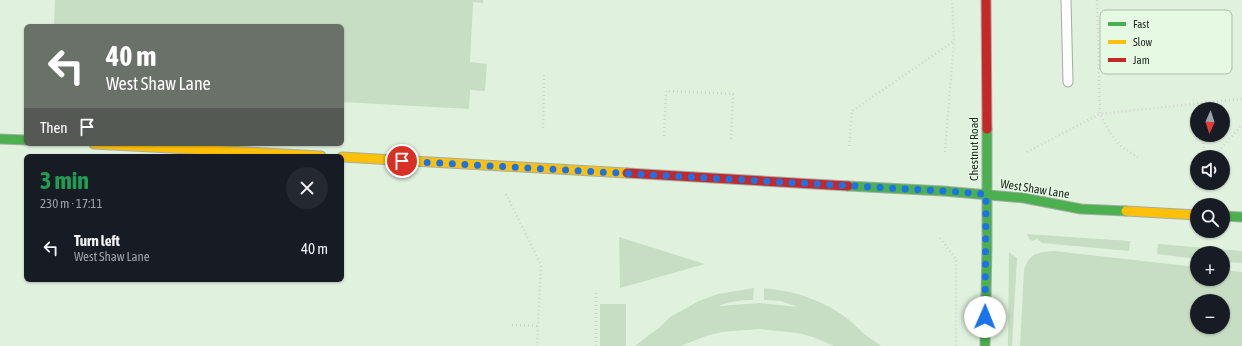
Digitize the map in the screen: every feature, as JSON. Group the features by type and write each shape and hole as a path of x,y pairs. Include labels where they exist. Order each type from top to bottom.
{"street":[{"name":"Chestnut Road","path":"985,346 986,0"},
{"path":"0,139 24,140"},
{"path":"125,146 251,154"},
{"name":"West Shaw Lane","path":"344,157 935,190 1024,198 1081,209 1190,214"},
{"path":"1230,216 1242,217"}],"lane":[{"path":"1066,0 1068,82"}],"path":[{"path":"945,152 954,41 952,0"},
{"path":"1097,0 1100,114 1110,132 1122,146 1140,159"},
{"path":"849,146 852,111 954,41"},
{"path":"543,128 544,76"},
{"path":"664,136 666,91 733,94 731,139"},
{"path":"1211,102 1242,99"},
{"path":"1027,152 1100,114 1190,104"},
{"path":"1219,150 1242,125"},
{"path":"506,194 541,265 537,346"},
{"path":"940,238 956,259 956,346"},
{"path":"596,290 596,346"},
{"path":"512,325 538,326"}],"shaded area":[{"path":"0,0 1242,0 1242,346 0,346"},
{"path":"55,0 483,0 483,3 473,2 470,62 487,64 485,91 470,90 469,109 344,102 344,24 54,24"},
{"path":"1027,234 1130,241 1129,251 1042,243 1037,239 1032,241 1029,239"},
{"path":"619,237 705,264 620,288"},
{"path":"1158,244 1190,247 1190,258 1157,254"},
{"path":"1230,250 1242,251 1242,263 1230,262"},
{"path":"1054,251 1190,266 1190,286 1230,286 1230,271 1242,272 1242,346 1020,346 1024,270 1031,257 1039,253"},
{"path":"1009,252 1017,258 1012,346 1008,346"},
{"path":"754,288 753,300 736,301 719,306 760,303 798,307 781,301 764,300 764,288 787,291 819,302 838,312 881,346 834,346 813,337 797,333 759,329 722,332 706,336 681,346 635,346 659,328 670,317 699,301 718,294"},
{"path":"600,304 626,304 626,346 600,346"}],"traffic: fast":[{"path":"985,346 987,129"},
{"path":"0,139 24,140"},
{"path":"848,186 943,191 1024,198 1081,209 1126,211"},
{"path":"1230,216 1242,217"}],"traffic: slow":[{"path":"132,146 283,154"},
{"path":"344,157 627,173"},
{"path":"1126,211 1190,215"}],"traffic: jam":[{"path":"986,0 987,129"},
{"path":"627,173 848,186"}],"route":[{"path":"402,161 986,194 987,246 985,317"}]}
